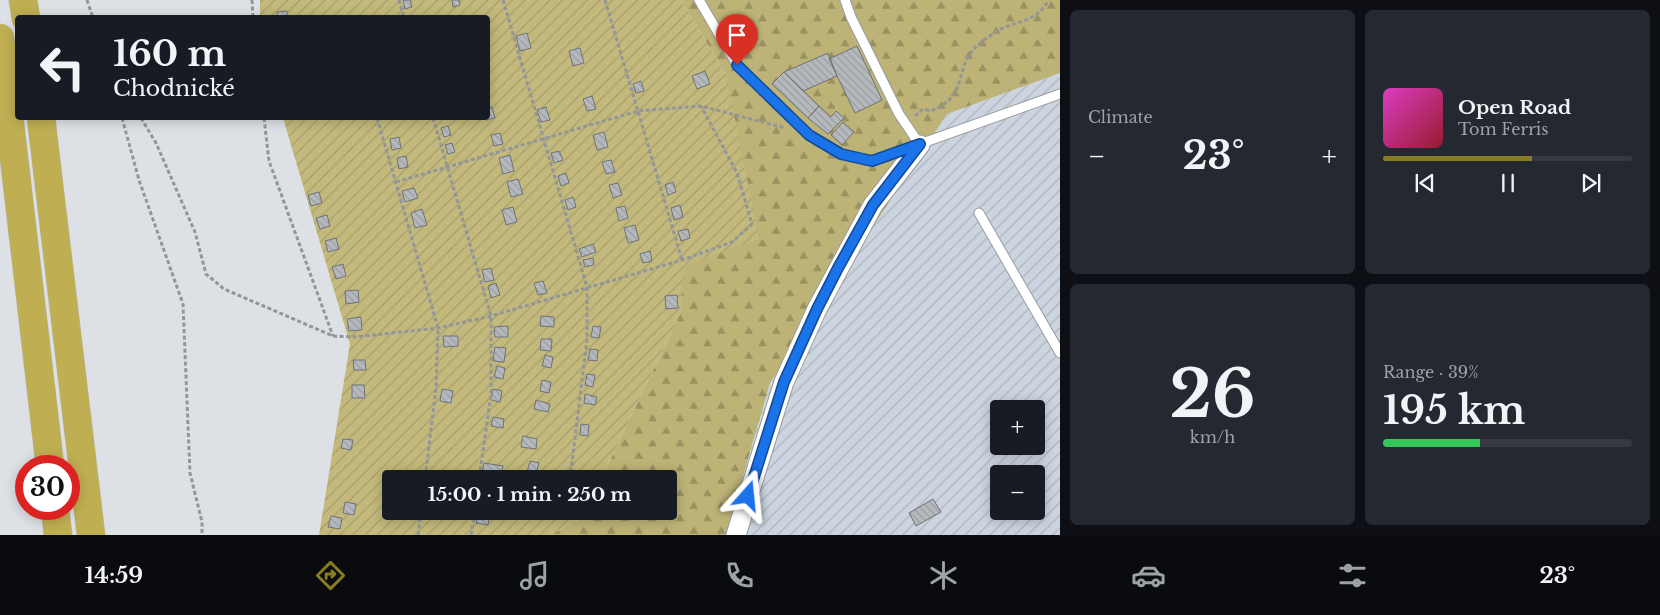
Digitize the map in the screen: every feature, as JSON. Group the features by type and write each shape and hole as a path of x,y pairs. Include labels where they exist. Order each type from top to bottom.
{"highway":[{"path":"23,0 26,15"},
{"path":"0,38 49,455"},
{"path":"41,120 91,535"},
{"path":"56,520 58,535"}],"street":[{"path":"736,535 784,382 817,309 873,205 916,139"}],"lane":[{"path":"699,0 737,65 809,135 841,154 872,161 916,139 1060,94"},
{"path":"845,0 899,114 916,139"},
{"path":"978,213 1060,353"}],"path":[{"path":"87,0 91,15"},
{"path":"252,0 253,15"},
{"path":"398,0 403,15"},
{"path":"503,0 587,287 587,340 571,470"},
{"path":"605,0 682,260"},
{"path":"916,139 914,117 923,109 931,111 949,100 959,84 964,62 975,48 1002,28 1024,22 1043,11 1049,0"},
{"path":"142,120 156,143 195,232 206,274 224,289 333,336 355,337 438,328 492,316 682,260 732,242 752,224 737,173 701,106"},
{"path":"396,182 638,111 701,106 809,135"},
{"path":"123,120 138,180 183,304 190,473 202,522 202,535"},
{"path":"264,120 269,161 333,336"},
{"path":"378,120 438,328 436,388 426,470"},
{"path":"434,120 492,316 491,395 480,470"},
{"path":"418,535 420,520"},
{"path":"471,535 473,520"}],"shaded area":[{"path":"260,0 681,0 726,75 759,239 685,265 680,314 605,470 382,470 382,520 578,520 551,535 319,535 350,344 284,120 490,120 490,15 260,15"},
{"path":"1060,73 1060,535 726,535 770,383 947,114"}],"green space":[{"path":"681,0 1060,0 1060,73 947,114 770,383 726,535 551,535 578,520 677,520 677,470 605,470 680,314 684,265 726,75"}],"building":[{"path":"403,0 410,0 412,7 405,9"},
{"path":"452,0 459,0 460,5 453,7"},
{"path":"287,11 287,15 278,15 277,12"},
{"path":"527,33 531,48 520,51 516,36"},
{"path":"857,46 882,100 855,113 829,59"},
{"path":"580,48 584,63 573,66 569,51"},
{"path":"828,53 837,76 803,91 784,72"},
{"path":"705,71 710,84 697,89 692,76"},
{"path":"784,72 819,106 808,118 772,84"},
{"path":"641,81 644,91 636,93 633,84"},
{"path":"592,96 596,109 587,111 583,99"},
{"path":"819,106 831,117 836,111 844,118 828,134 808,118"},
{"path":"492,107 495,118 490,119 490,108"},
{"path":"546,107 550,120 541,122 537,110"},
{"path":"843,122 854,132 842,145 831,135"},
{"path":"448,126 451,135 444,137 441,128"},
{"path":"604,132 608,147 597,150 593,135"},
{"path":"500,133 503,144 494,146 491,135"},
{"path":"399,137 401,148 392,150 390,139"},
{"path":"452,143 455,152 448,154 445,145"},
{"path":"559,151 563,160 554,163 551,153"},
{"path":"510,155 514,171 503,174 499,158"},
{"path":"406,156 408,167 399,169 397,158"},
{"path":"611,160 615,172 606,174 602,162"},
{"path":"566,173 569,183 561,186 558,176"},
{"path":"518,179 523,194 511,197 507,182"},
{"path":"673,182 676,192 668,195 665,185"},
{"path":"618,183 622,195 613,198 609,185"},
{"path":"414,188 418,198 405,202 402,191"},
{"path":"319,192 322,203 311,206 308,195"},
{"path":"573,197 576,207 568,210 565,200"},
{"path":"680,205 683,217 674,220 671,208"},
{"path":"625,206 628,218 619,221 616,208"},
{"path":"513,207 517,222 506,225 502,210"},
{"path":"422,209 427,225 415,228 411,213"},
{"path":"327,215 330,226 320,229 316,218"},
{"path":"635,225 639,240 628,243 624,228"},
{"path":"688,229 690,238 681,241 678,231"},
{"path":"336,238 339,249 328,252 325,241"},
{"path":"593,244 596,252 582,257 579,249"},
{"path":"650,251 652,261 643,263 640,254"},
{"path":"593,258 594,265 585,267 583,260"},
{"path":"343,264 346,276 336,279 332,267"},
{"path":"491,268 494,280 485,282 482,270"},
{"path":"543,281 547,293 538,295 534,283"},
{"path":"496,283 500,295 491,298 488,286"},
{"path":"358,290 359,302 346,304 345,291"},
{"path":"677,295 678,308 666,309 665,296"},
{"path":"541,316 554,317 554,327 540,326"},
{"path":"361,317 362,330 349,331 347,319"},
{"path":"508,326 508,337 495,337 494,327"},
{"path":"593,326 601,327 599,338 591,337"},
{"path":"443,336 458,336 458,346 444,347"},
{"path":"541,339 552,339 551,351 540,350"},
{"path":"495,347 506,348 504,362 493,361"},
{"path":"590,349 598,350 597,361 588,360"},
{"path":"545,355 553,357 551,368 542,366"},
{"path":"353,360 365,360 366,370 354,370"},
{"path":"497,366 505,368 503,379 494,377"},
{"path":"587,374 595,375 593,387 585,385"},
{"path":"542,380 551,382 549,393 540,391"},
{"path":"352,385 364,385 365,398 352,398"},
{"path":"442,389 453,391 451,403 440,401"},
{"path":"493,389 502,391 500,402 491,400"},
{"path":"585,394 597,397 595,405 584,403"},
{"path":"536,400 550,404 548,412 534,409"},
{"path":"493,417 504,419 503,428 491,426"},
{"path":"581,424 589,425 588,436 580,435"},
{"path":"523,436 537,439 536,449 521,447"},
{"path":"343,439 353,440 351,450 341,448"},
{"path":"530,461 539,463 537,470 528,470"},
{"path":"484,463 503,466 502,470 482,470"},
{"path":"933,499 941,512 916,526 909,513"},
{"path":"345,502 356,504 354,515 343,513"},
{"path":"331,516 342,518 340,529 328,527"},
{"path":"477,520 489,520 488,525 476,523"}],"route":[{"path":"737,65 809,135 841,154 872,161 920,144 873,205 817,309 784,382 748,496"}]}
